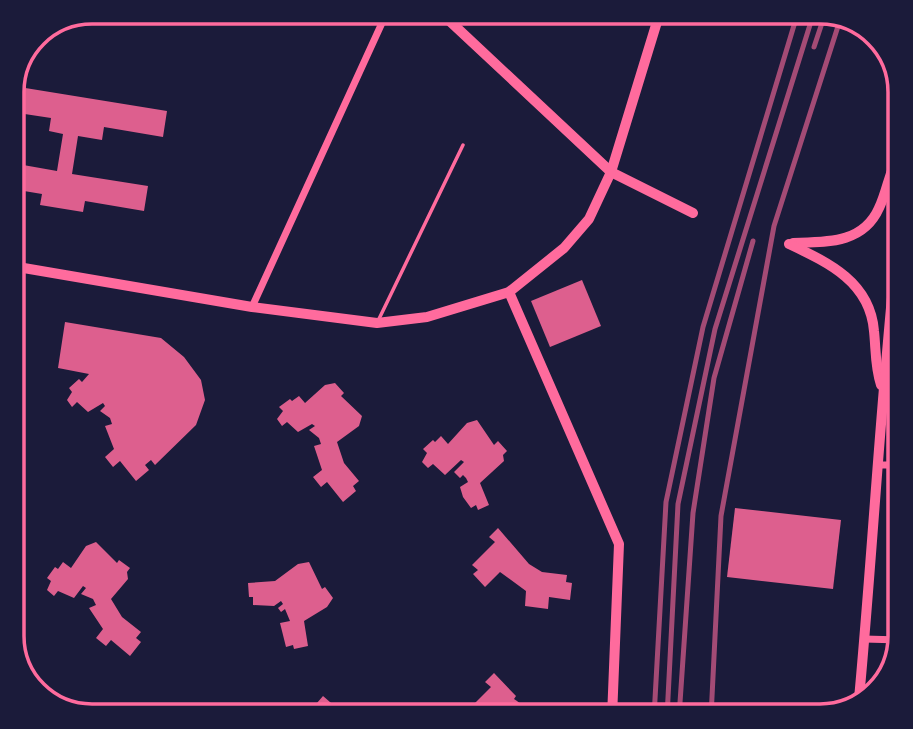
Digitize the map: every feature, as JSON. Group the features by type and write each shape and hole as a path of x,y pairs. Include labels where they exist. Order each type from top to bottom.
{"street":[{"path":"252,307 382,24"},
{"path":"453,24 611,172 693,213"},
{"path":"25,268 252,307 377,323 428,317 509,292 572,239 589,219 611,172 656,24"},
{"path":"884,393 876,368 874,329 865,296 825,262 789,243 835,242 868,227 879,208 888,178"},
{"path":"509,292 619,544 613,704"},
{"path":"860,692 879,465 888,319"},
{"path":"879,465 888,465"},
{"path":"864,639 888,640"}],"lane":[{"path":"377,323 463,145"}],"building":[{"path":"25,88 167,111 163,137 104,127 102,140 78,136 72,174 148,186 144,211 85,201 83,212 40,205 42,194 25,191 25,165 57,171 63,134 49,131 51,118 25,114"},
{"path":"582,280 601,326 550,347 531,301"},
{"path":"65,322 161,338 184,357 201,380 205,400 196,425 155,465 151,460 145,465 149,470 136,481 120,461 113,467 105,457 114,449 105,426 112,424 110,418 100,411 105,406 103,403 88,412 77,402 72,407 67,400 72,392 69,388 79,379 82,382 89,374 58,368"},
{"path":"335,383 344,393 341,396 362,416 359,426 337,442 344,463 359,481 353,486 356,491 343,502 327,482 321,487 313,477 322,470 314,446 321,444 319,438 309,430 315,426 312,424 298,432 287,422 282,426 277,419 283,411 279,407 290,399 292,401 299,396 305,403 325,385"},
{"path":"477,420 494,445 498,441 507,451 503,455 504,461 480,483 489,505 478,510 476,505 471,508 463,497 460,487 468,482 466,478 463,475 460,478 454,472 464,462 461,460 445,475 433,464 428,468 422,462 427,453 423,449 433,440 435,442 441,436 448,444 467,423"},
{"path":"735,508 841,520 833,589 727,577"},
{"path":"498,528 529,564 542,572 567,575 566,582 572,583 570,600 549,597 548,609 525,606 526,591 500,572 485,587 473,574 478,570 472,565 495,542 489,537"},
{"path":"96,542 117,563 119,560 130,568 127,572 128,579 111,599 122,617 141,632 136,638 141,642 130,656 111,640 106,646 96,638 103,629 89,608 96,605 93,599 81,594 86,588 83,586 74,598 58,591 54,596 47,590 51,581 47,578 55,567 58,569 63,562 71,568 86,546"},
{"path":"309,562 322,589 325,587 333,598 327,607 304,621 308,646 294,649 293,645 286,647 280,623 290,621 285,609 281,612 278,608 283,604 281,601 274,606 253,605 253,597 249,597 248,583 275,581 298,564"},
{"path":"494,673 520,704 474,704 491,687 485,682"},
{"path":"323,696 332,704 316,704"}],"railway":[{"path":"655,704 666,502 703,327 794,24"},
{"path":"668,704 678,504 715,329 810,24"},
{"path":"814,47 822,24"},
{"path":"712,704 721,516 774,226 838,27"},
{"path":"680,704 693,513 714,378 753,241"}]}
